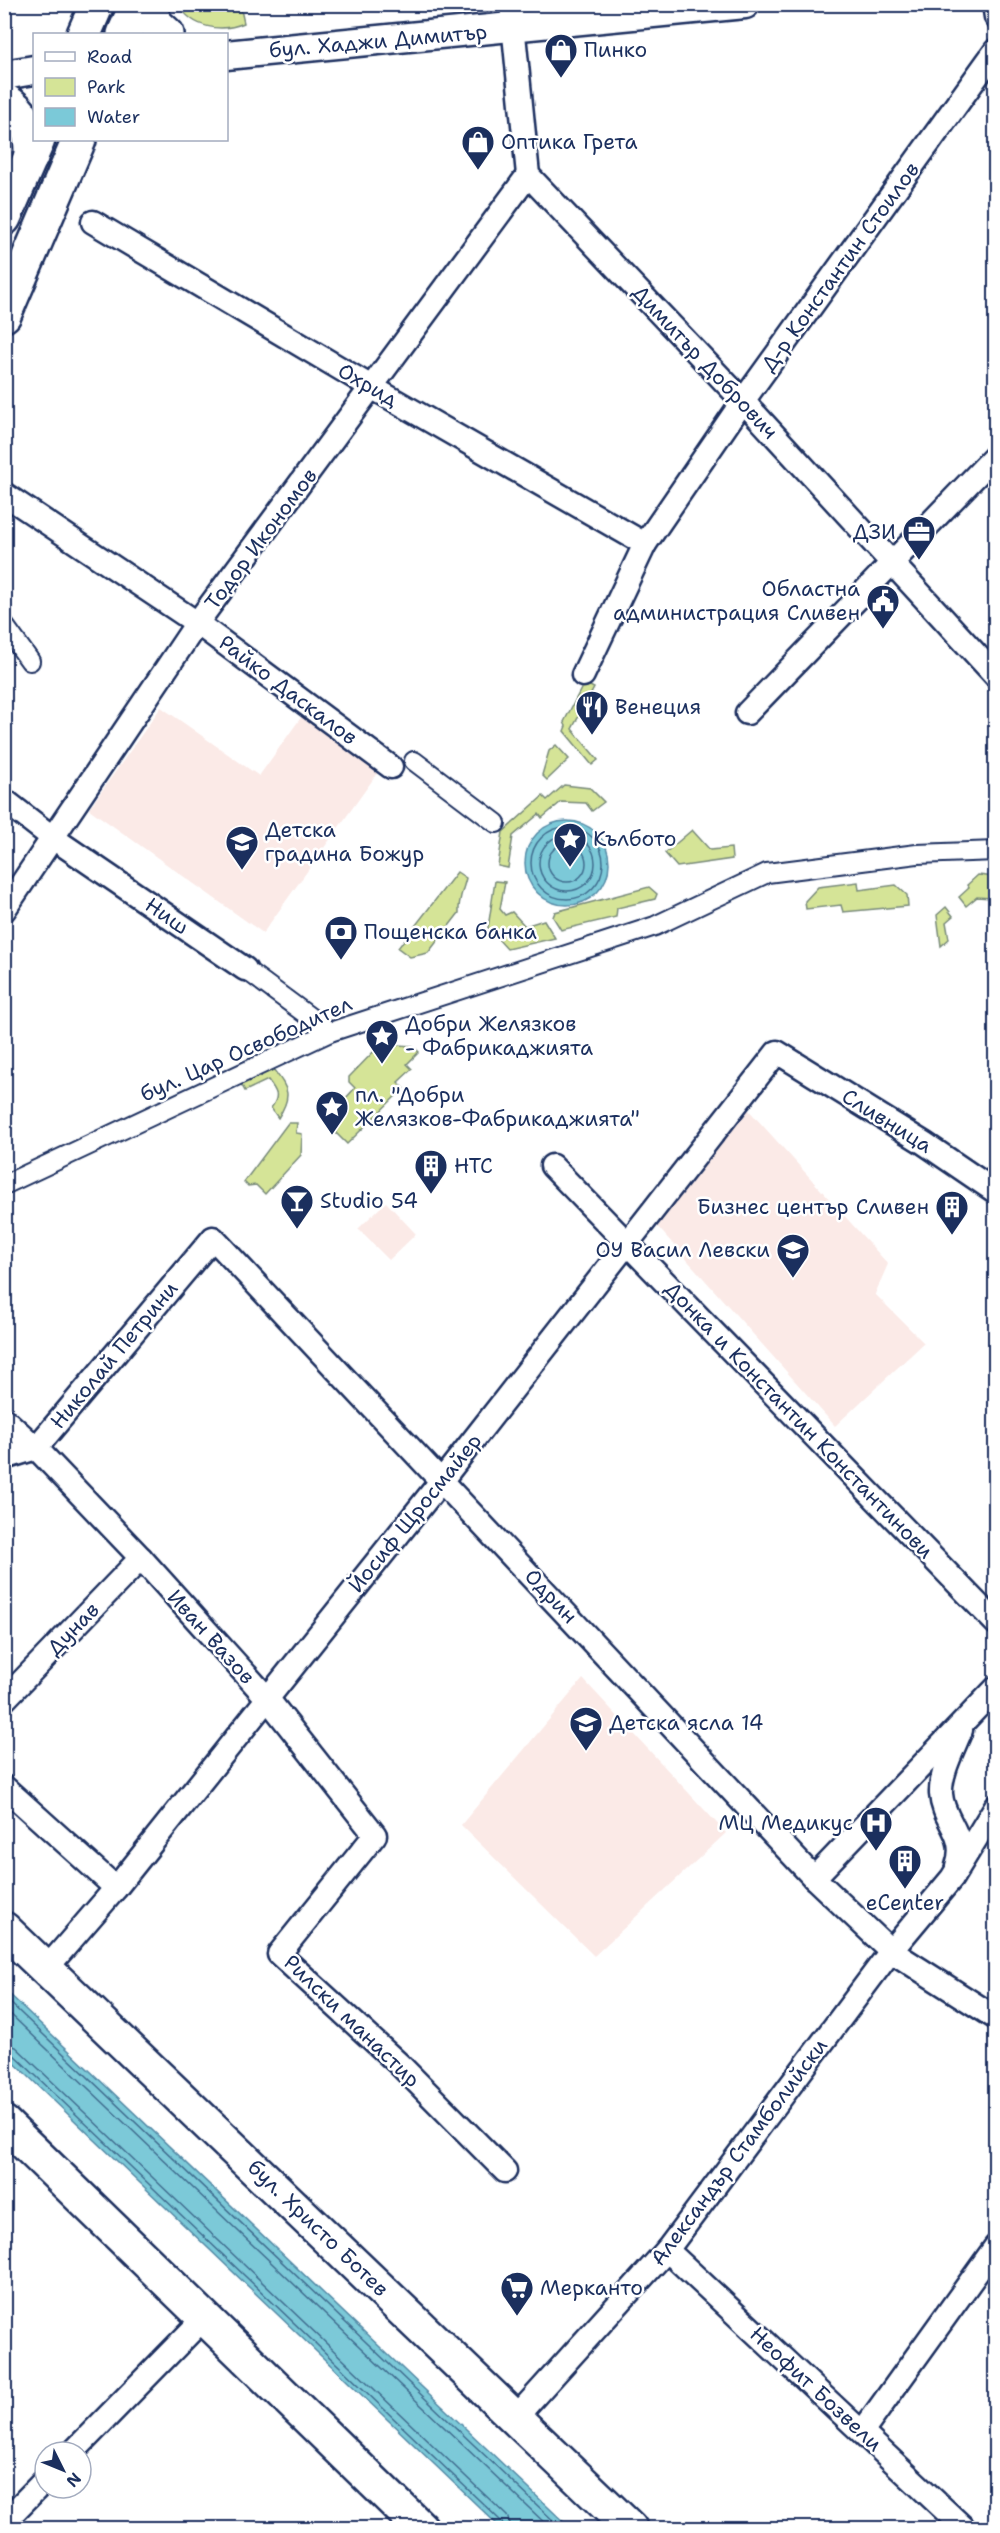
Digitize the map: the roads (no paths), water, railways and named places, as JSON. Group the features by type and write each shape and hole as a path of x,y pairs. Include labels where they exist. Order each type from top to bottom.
{"main road":[{"path":"84,33 97,4"},
{"path":"124,33 137,4"},
{"path":"147,4 156,24 166,33"},
{"path":"4,100 17,109 26,122 35,148 4,218"},
{"path":"4,315 79,141"},
{"name":"бул. Христо Ботев","path":"4,1929 516,2417 630,2529"},
{"path":"4,2123 421,2529"}],"street":[{"name":"бул. Хаджи Димитър","path":"228,55 512,17 745,4"},
{"path":"994,4 996,17"},
{"path":"512,17 528,175"},
{"name":"Д-р Константин Стоилов","path":"583,675 645,544 743,401 996,50"},
{"path":"4,75 33,70"},
{"name":"Тодор Икономов","path":"4,910 197,623 373,388 528,175"},
{"name":"Димитър Добрович","path":"528,175 743,401 996,676"},
{"name":"Охрид","path":"93,222 373,388 645,544"},
{"path":"747,713 996,455"},
{"name":"Райко Даскалов","path":"4,494 197,623 391,767"},
{"path":"4,625 30,661"},
{"path":"414,761 496,823"},
{"name":"Ниш","path":"4,800 53,838 245,969 330,1032"},
{"name":"бул. Цар Освободител","path":"4,1185 330,1032 655,926 767,873 917,854 996,851"},
{"name":"Сливница","path":"777,1052 924,1143 996,1192"},
{"name":"Йосиф Щросмайер","path":"46,1969 116,1888 442,1480 777,1052"},
{"name":"Донка и Константин Константинови","path":"552,1166 996,1623"},
{"name":"Николай Петрини","path":"4,1458 36,1448 213,1238"},
{"name":"Одрин","path":"213,1238 814,1878 891,1952 996,2018"},
{"name":"Иван Вазов","path":"4,1419 36,1448 141,1558 267,1698 375,1835"},
{"name":"Дунав","path":"4,1700 141,1558"},
{"path":"814,1878 996,1688"},
{"path":"952,1878 961,1846 944,1808 942,1781 964,1721"},
{"path":"4,1787 116,1888"},
{"name":"Александър Стамболийски","path":"516,2417 667,2250 891,1952 952,1878 994,1812"},
{"name":"Рилски манастир","path":"375,1835 279,1954 401,2066 505,2170"},
{"path":"863,2431 996,2246"},
{"name":"Неофит Бозвели","path":"667,2250 863,2431 964,2529"},
{"path":"85,2440 204,2318"},
{"path":"4,2522 33,2492"}],"water":[{"path":"567,821 583,824 597,833 606,847 609,863 606,879 597,893 583,902 567,905 551,902 537,893 528,879 525,863 528,847 537,833 551,824"},
{"path":"4,1989 570,2528 501,2528 5,2054"}],"place":[{"name":"Пинко","path":"561,79"},
{"name":"Оптика Грета","path":"478,171"},
{"name":"ДЗИ","path":"919,561"},
{"name":"Областна администрация Сливен","path":"883,630"},
{"name":"Венеция","path":"592,736"},
{"name":"Кълбото","path":"570,868"},
{"name":"Детска градина Божур","path":"242,871"},
{"name":"Пощенска банка","path":"341,961"},
{"name":"Добри Желязков - Фабрикаджията","path":"382,1065"},
{"name":"пл. \"Добри Желязков-Фабрикаджията\"","path":"332,1136"},
{"name":"НТС","path":"431,1195"},
{"name":"Studio 54","path":"297,1230"},
{"name":"Бизнес център Сливен","path":"952,1236"},
{"name":"ОУ Васил Левски","path":"793,1279"},
{"name":"Детска ясла 14","path":"586,1752"},
{"name":"МЦ Медикус","path":"876,1852"},
{"name":"eCenter","path":"905,1890"},
{"name":"Мерканто","path":"517,2317"}]}
